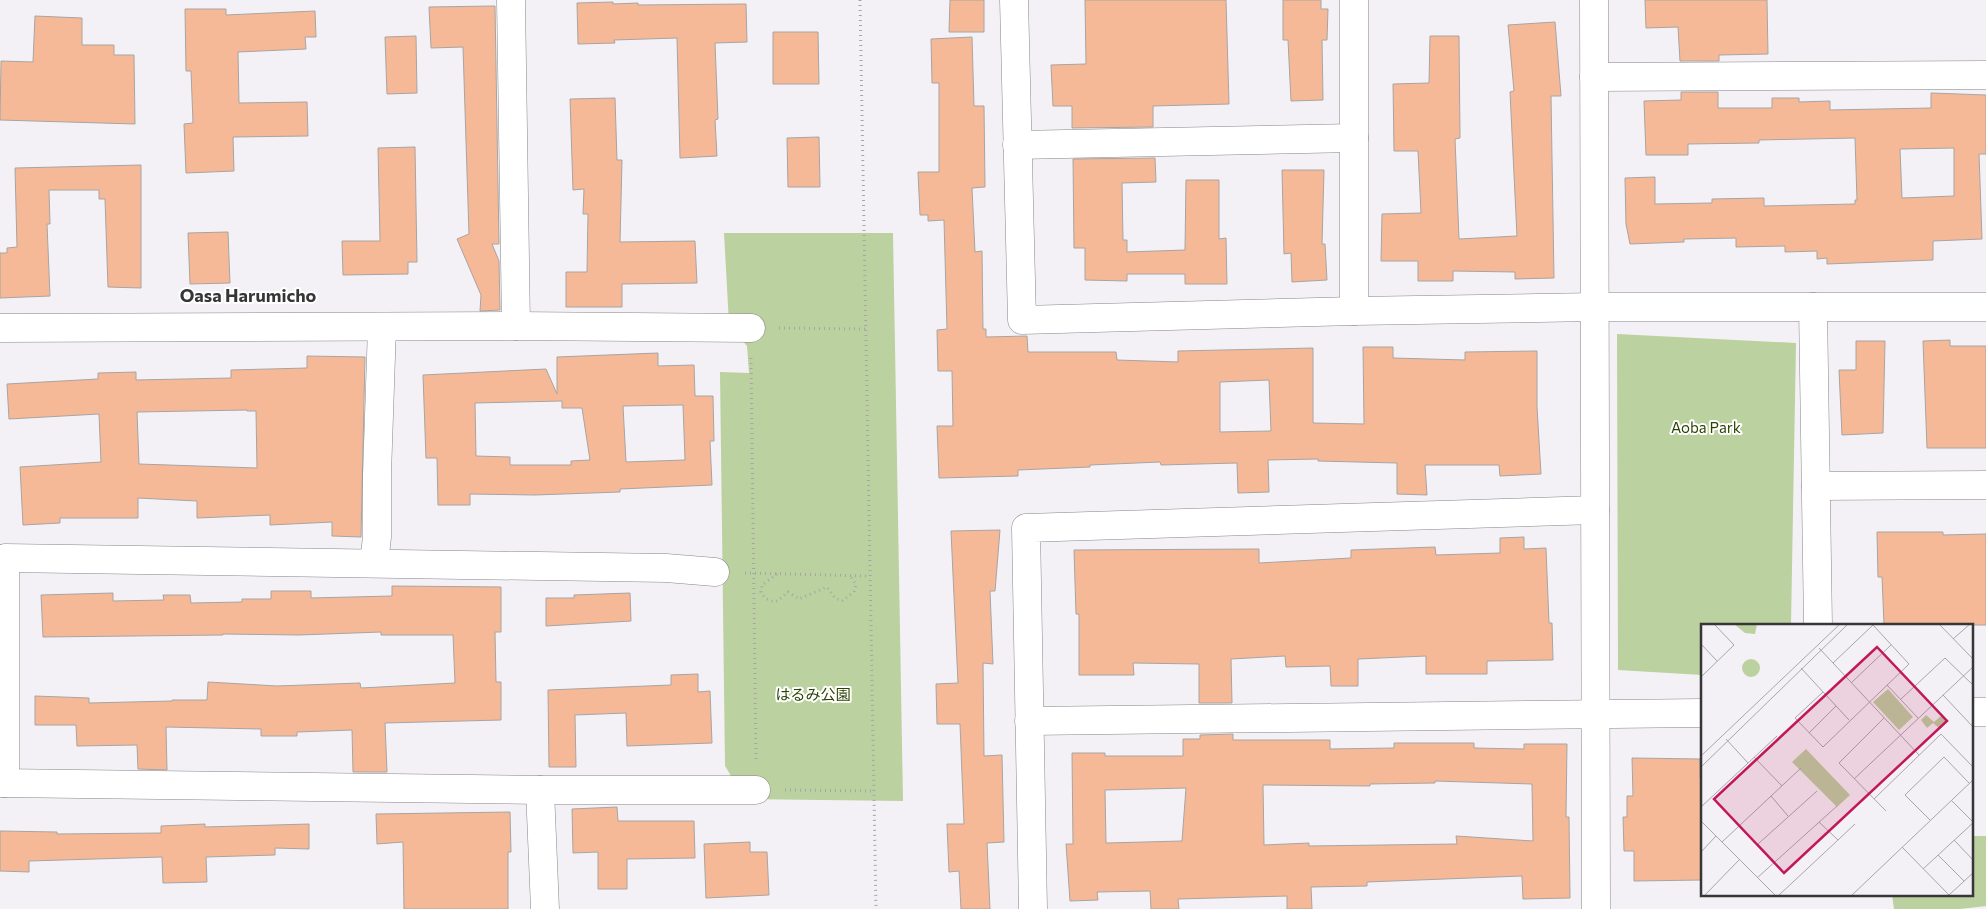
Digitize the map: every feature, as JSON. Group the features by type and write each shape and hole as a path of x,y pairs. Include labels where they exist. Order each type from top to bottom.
{"street":[{"path":"511,0 516,326"},
{"path":"1014,0 1022,320 1594,307 1986,307"},
{"path":"1354,0 1354,311"},
{"path":"1594,0 1596,909"},
{"path":"1594,77 1986,75"},
{"path":"1017,145 1354,138"},
{"path":"1813,307 1818,624"},
{"path":"0,328 516,326 751,328"},
{"path":"374,564 377,537 382,327"},
{"path":"1816,486 1986,485"},
{"path":"1033,909 1026,528 1595,510"},
{"path":"715,572 666,568 5,558 3,783 540,790 756,790"},
{"path":"1029,722 1701,713"},
{"path":"540,790 545,909"}],"path":[{"path":"860,0 876,909"},
{"path":"866,329 751,328 756,790 874,791"},
{"path":"715,572 870,576"},
{"path":"777,574 762,584 761,592 765,598 774,602 788,592 799,599 828,587 835,598 842,601 854,592 856,585 850,575"}],"green space":[{"name":"はるみ公園","path":"724,233 893,233 903,801 745,799 725,766 720,372 749,373 747,346 729,324"},
{"name":"Aoba Park","path":"1617,334 1796,343 1791,624 1701,624 1701,675 1618,670"},
{"path":"1974,836 1986,836 1986,906 1960,909 1894,909 1892,896 1974,896"}],"building":[{"path":"950,0 984,0 984,32 949,32"},
{"path":"1085,0 1226,0 1229,104 1153,106 1153,127 1072,128 1072,106 1053,106 1051,65 1086,64"},
{"path":"1283,0 1321,0 1321,9 1328,9 1327,40 1322,40 1323,100 1291,101 1288,40 1283,40"},
{"path":"1645,0 1767,0 1768,54 1719,55 1719,61 1680,61 1678,27 1646,28"},
{"path":"613,2 613,4 638,3 638,5 746,4 747,42 715,43 718,119 715,120 717,156 680,158 677,38 614,40 615,43 578,44 577,3"},
{"path":"495,6 499,244 492,244 499,261 500,310 480,311 481,295 457,239 469,234 463,47 431,48 429,7"},
{"path":"185,9 226,9 226,15 315,11 316,37 305,37 306,49 238,52 239,103 307,102 308,136 233,137 234,171 186,173 184,124 193,123 191,71 186,71"},
{"path":"35,16 82,18 82,45 114,45 114,55 134,55 135,124 0,120 1,61 33,62"},
{"path":"1555,22 1561,96 1551,96 1554,278 1515,279 1515,272 1453,271 1453,281 1418,281 1418,261 1381,261 1382,214 1421,213 1418,151 1394,151 1393,84 1429,83 1430,36 1459,36 1460,138 1455,139 1459,239 1517,236 1510,92 1514,91 1508,25"},
{"path":"773,32 818,32 819,84 773,84"},
{"path":"416,36 417,93 387,94 385,37"},
{"path":"972,37 974,106 984,106 985,187 972,188 975,252 982,251 983,329 986,329 986,337 1027,336 1028,352 1116,352 1117,360 1178,362 1178,351 1313,348 1313,423 1364,424 1363,347 1393,347 1393,358 1465,360 1465,352 1537,351 1537,407 1541,474 1500,476 1499,465 1425,465 1427,495 1397,494 1397,463 1318,461 1318,459 1268,460 1269,492 1238,493 1237,463 1161,465 1160,462 1090,465 1090,467 1018,470 1018,476 939,478 937,426 953,426 952,371 938,371 937,330 947,329 944,220 928,221 928,215 920,215 918,172 939,172 939,83 932,83 931,39","holes":["1269,380 1271,431 1220,432 1220,382"]},
{"path":"1681,92 1718,92 1718,108 1772,108 1772,98 1799,98 1799,102 1830,101 1830,110 1931,108 1931,93 1986,95 1986,154 1979,154 1982,239 1933,241 1933,260 1827,264 1827,258 1817,259 1817,251 1785,252 1785,246 1736,247 1736,238 1684,239 1684,242 1630,244 1626,224 1625,178 1655,177 1655,204 1712,203 1712,199 1764,198 1764,206 1855,204 1855,200 1857,200 1855,138 1759,140 1759,143 1688,144 1688,155 1646,155 1644,101 1681,100","holes":["1954,148 1954,196 1902,198 1900,149"]},
{"path":"615,98 617,160 622,160 620,242 695,241 697,283 622,284 622,307 566,307 566,272 587,272 588,214 583,214 584,189 573,190 570,99"},
{"path":"819,137 820,187 788,187 787,138"},
{"path":"415,147 417,262 408,262 408,274 343,275 342,241 380,241 378,148"},
{"path":"1155,158 1156,182 1122,183 1123,240 1127,240 1127,252 1185,250 1186,180 1219,180 1219,239 1226,238 1227,284 1185,284 1185,274 1127,274 1127,281 1085,280 1085,248 1074,248 1073,159"},
{"path":"141,165 141,288 108,287 105,199 99,199 99,190 49,190 50,224 47,224 50,296 0,298 0,253 7,253 7,248 17,247 15,168"},
{"path":"1282,170 1324,170 1322,244 1325,244 1327,280 1292,282 1291,253 1284,254"},
{"path":"228,232 230,283 190,284 188,233"},
{"path":"1950,340 1950,346 1986,346 1986,448 1927,448 1923,341"},
{"path":"1856,341 1885,341 1883,433 1842,435 1839,370 1856,370"},
{"path":"658,353 658,366 694,365 695,396 713,396 714,441 710,441 712,485 620,489 620,492 535,495 470,494 470,505 438,505 437,458 426,458 423,375 546,369 557,394 557,357","holes":["562,401 562,408 582,408 590,460 571,461 571,465 510,465 510,457 476,456 475,403","683,405 685,460 626,462 623,406"]},
{"path":"307,356 365,357 361,537 332,536 332,522 270,525 270,515 197,518 197,501 138,498 138,518 60,518 60,523 23,525 20,467 101,462 99,414 9,419 7,384 98,379 98,373 136,372 136,380 231,378 231,370 307,368","holes":["256,411 257,468 139,464 137,412"]},
{"path":"1000,530 995,591 990,591 993,664 983,663 984,756 1002,755 1004,842 987,843 990,909 961,909 959,871 949,872 947,824 964,824 960,724 937,724 936,684 958,683 951,531"},
{"path":"1877,532 1943,532 1943,535 1986,534 1986,625 1884,624 1882,577 1878,577"},
{"path":"1524,537 1524,549 1546,548 1549,623 1552,623 1553,660 1487,661 1487,674 1426,674 1426,656 1358,659 1358,686 1331,686 1330,666 1286,667 1285,656 1231,659 1232,703 1199,703 1199,664 1133,663 1134,675 1079,675 1079,614 1076,614 1074,550 1259,549 1259,563 1351,558 1351,550 1435,547 1436,555 1500,553 1500,538"},
{"path":"392,586 501,587 501,632 495,632 496,682 501,682 501,720 385,723 387,772 353,772 352,730 297,732 297,736 261,736 261,729 166,727 167,770 138,769 137,745 77,746 76,725 35,725 35,696 89,698 89,703 207,700 208,682 277,686 360,683 361,688 455,683 453,635 381,635 381,632 299,635 223,634 43,637 41,595 113,593 113,601 164,600 163,595 190,595 191,603 242,602 242,599 271,599 271,591 311,591 311,598 392,596"},
{"path":"630,593 631,621 546,626 546,598 574,598 574,595"},
{"path":"698,674 698,692 710,691 712,743 627,746 626,713 575,715 576,767 549,767 548,690 671,685 671,675"},
{"path":"1233,734 1233,740 1330,740 1330,749 1394,748 1394,743 1474,743 1474,748 1524,749 1524,744 1567,744 1566,817 1569,817 1570,898 1523,899 1522,876 1367,882 1367,886 1311,887 1312,909 1287,909 1287,896 1178,899 1179,909 1151,909 1150,891 1097,892 1098,900 1070,901 1066,844 1073,844 1072,753 1105,753 1105,756 1183,756 1183,739 1200,739 1200,735","holes":["1435,781 1532,784 1533,841 1456,836 1457,844 1309,846 1309,843 1264,845 1263,785 1370,786 1370,784 1435,783","1186,788 1182,841 1106,843 1105,790"]},
{"path":"1632,758 1700,759 1701,880 1634,881 1634,851 1624,851 1623,817 1627,817 1627,796 1633,796"},
{"path":"617,807 618,821 694,821 695,858 627,859 627,889 598,889 598,852 573,853 572,809"},
{"path":"510,812 511,852 508,852 508,909 404,909 403,842 377,844 376,814"},
{"path":"205,824 205,827 309,824 309,849 275,848 275,855 206,857 207,882 163,883 162,857 29,861 29,872 0,871 0,831 57,832 57,834 161,833 161,826"},
{"path":"750,842 750,852 767,852 769,895 706,898 704,844"}],"district":[{"name":"Oasa Harumicho","path":"248,296"}]}
